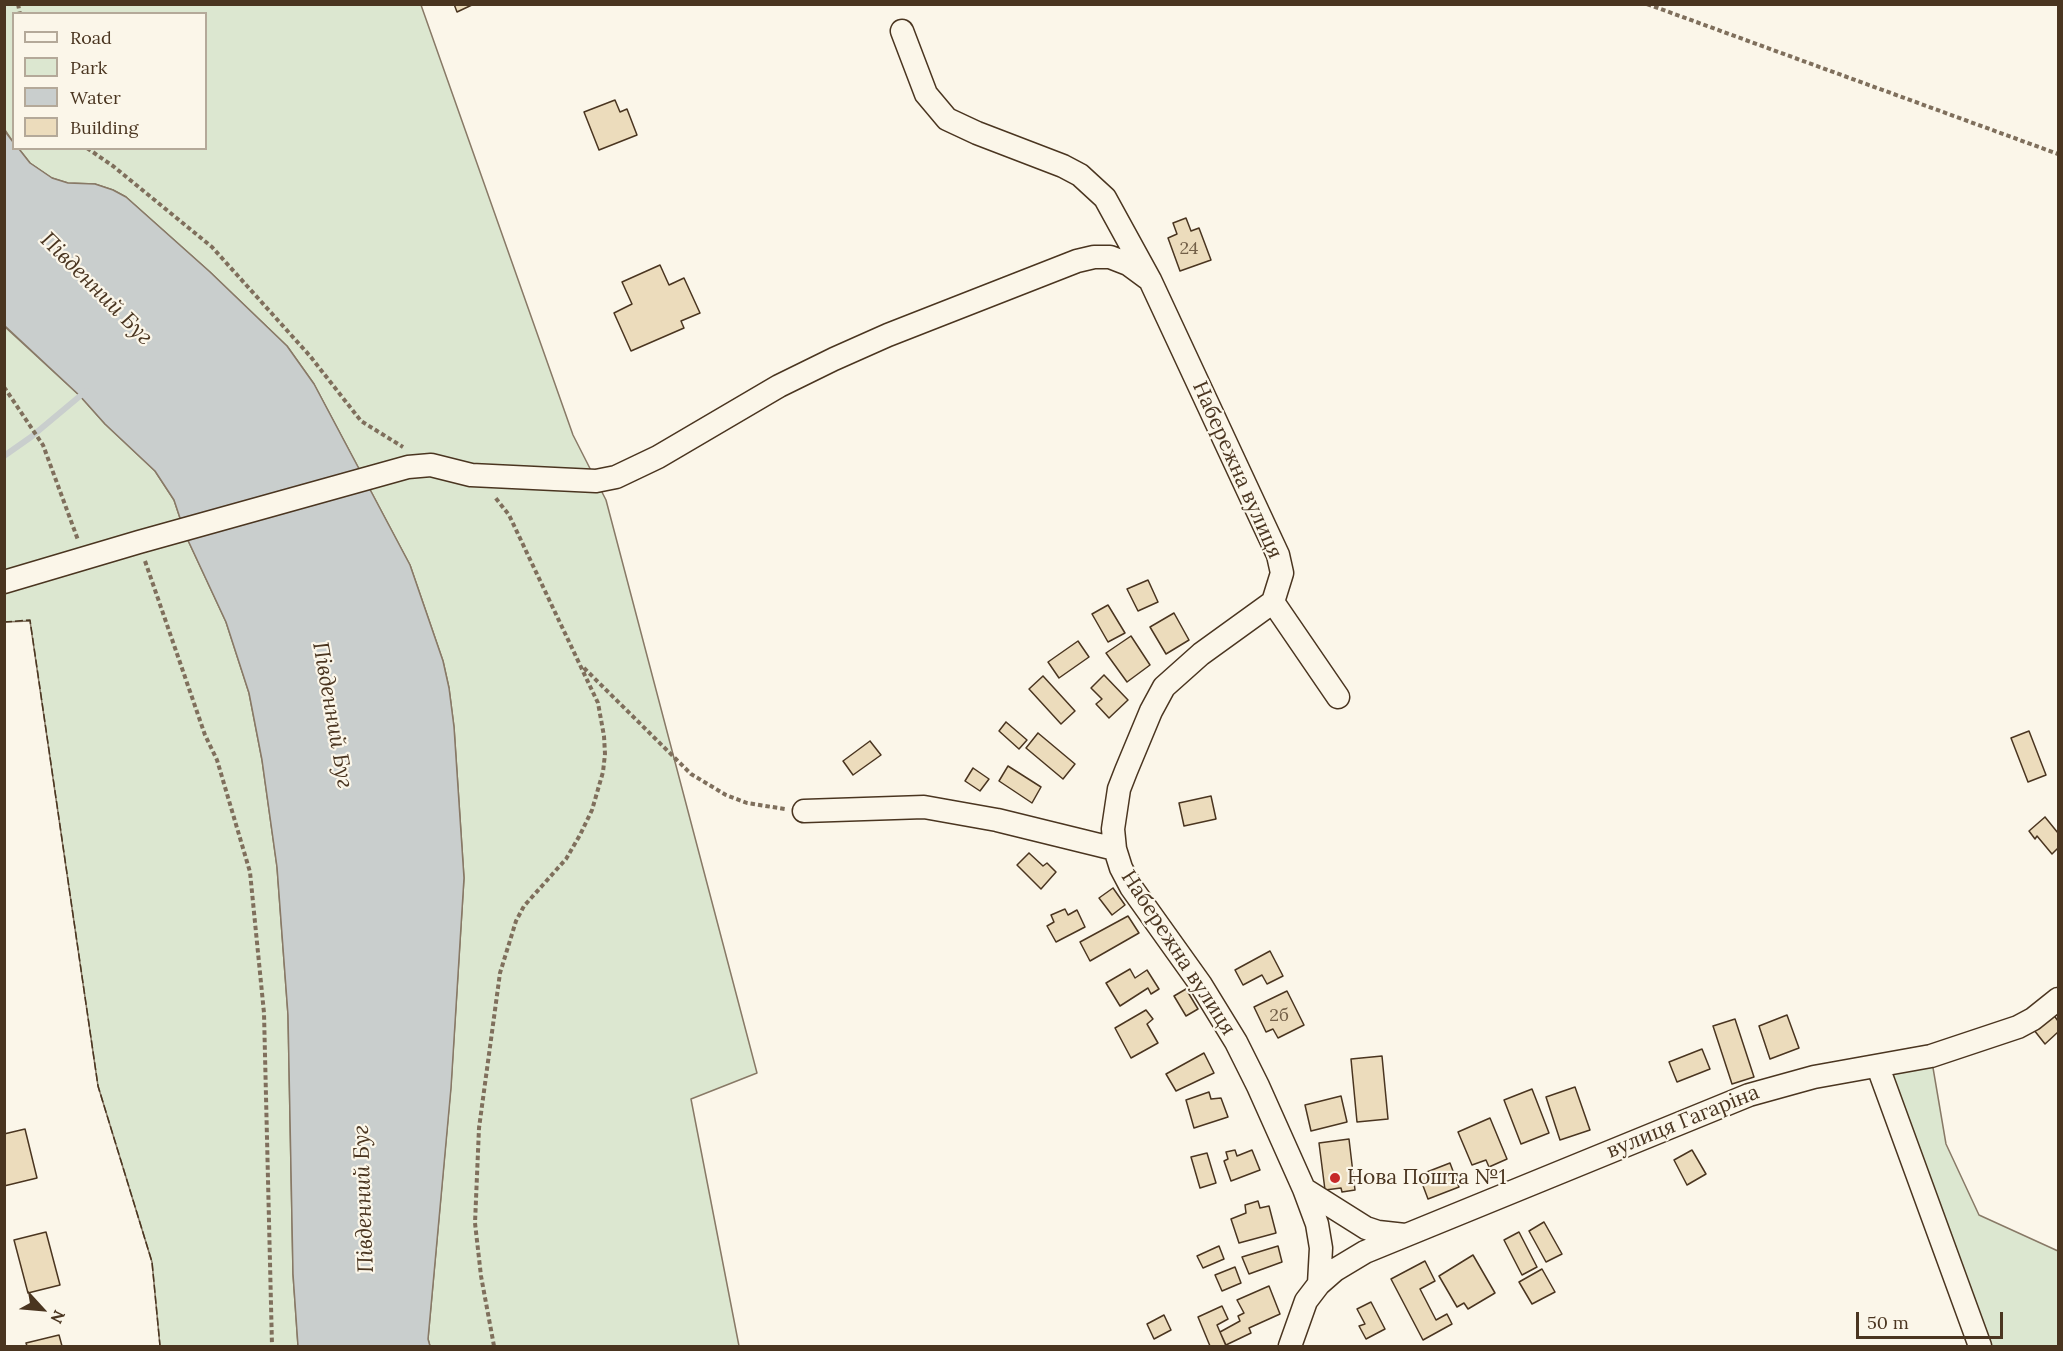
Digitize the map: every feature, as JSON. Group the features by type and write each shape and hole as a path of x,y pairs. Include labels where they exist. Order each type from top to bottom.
{"street":[{"name":"Набережна вулиця","path":"902,31 926,94 947,119 961,127 1063,166 1080,175 1105,198 1150,280 1278,555 1282,573 1273,602 1201,654 1164,687 1137,741 1119,789 1113,829 1115,849 1121,868 1131,887 1184,959 1236,1042 1258,1086 1304,1189 1320,1236 1319,1284"},
{"path":"4,582 408,466 431,465 471,475 596,481 616,477 658,456 779,386 834,359 888,335 1077,261 1094,257 1110,257 1128,264 1150,280"},
{"path":"1273,602 1338,697"},
{"path":"804,811 924,807 997,820 1115,849"},
{"name":"вулиця Гагаріна","path":"1319,1284 1348,1261 1406,1235 1749,1095 1814,1077 1931,1056 2000,1035 2033,1018 2058,999"},
{"path":"1878,1067 1980,1347"},
{"path":"1304,1189 1366,1228 1378,1232 1406,1235"},
{"path":"1290,1347 1306,1301 1319,1284"}],"path":[{"path":"1647,4 2058,154"},
{"path":"90,150 113,166 212,248 310,356 361,421 431,465"},
{"path":"4,387 39,439 85,559"},
{"path":"471,475 495,497 509,515 598,703 604,736 603,772 592,810 566,859 532,895 516,921 502,965 496,998 480,1128 475,1222 481,1276 494,1347"},
{"path":"143,541 205,735 217,760 250,872 264,1013 272,1347"},
{"path":"581,665 691,774 708,786 747,803 804,811"}],"green space":[{"path":"5,5 421,5 573,435 606,500 757,1073 691,1099 739,1346 430,1346 428,1339 451,1085 464,878 454,727 449,688 443,661 410,565 314,384 287,346 210,272 126,197 95,184 68,183 52,178 30,163 20,150 207,150 207,12 12,12 12,140 5,130"},
{"path":"4,326 80,396 105,424 155,471 174,500 186,536 226,622 249,693 262,760 277,867 288,1015 293,1274 298,1346 160,1346 152,1262 98,1086 30,621 5,622"},
{"path":"1931,1056 1946,1144 1979,1215 2058,1251 2058,1346 1980,1346 1878,1067"}],"water":[{"name":"Південний Буг","path":"4,130 12,141 12,150 20,150 30,163 52,178 68,183 95,184 126,197 210,272 287,346 314,384 410,565 443,661 449,688 454,727 464,878 451,1088 428,1339 430,1346 298,1346 293,1274 288,1015 277,867 262,760 249,693 226,622 186,536 174,500 155,471 5,326"}],"building":[{"path":"454,4 474,4 457,12"},
{"path":"615,100 620,112 627,109 637,135 599,150 584,112"},
{"path":"1186,218 1191,231 1199,228 1211,260 1180,271 1168,238 1177,234 1173,223"},
{"path":"660,265 669,285 684,278 700,313 681,321 684,328 631,351 614,313 632,304 622,282"},
{"path":"1148,580 1158,602 1138,611 1127,589"},
{"path":"1108,605 1125,633 1108,642 1092,614"},
{"path":"1174,613 1189,640 1166,654 1150,627"},
{"path":"1131,636 1150,665 1127,682 1106,653"},
{"path":"1078,641 1089,657 1059,678 1048,662"},
{"path":"1104,675 1128,700 1109,718 1096,704 1102,699 1091,688"},
{"path":"1043,676 1075,711 1061,724 1029,689"},
{"path":"1006,722 1027,740 1019,749 999,731"},
{"path":"2029,731 2046,775 2028,782 2011,738"},
{"path":"1038,733 1075,764 1063,779 1026,748"},
{"path":"870,741 881,755 853,775 843,761"},
{"path":"1008,766 1041,787 1032,803 999,781"},
{"path":"973,768 989,779 980,791 965,781"},
{"path":"1211,796 1216,819 1184,826 1179,803"},
{"path":"2045,817 2058,833 2058,848 2052,854 2037,836 2035,839 2029,831"},
{"path":"1029,853 1043,866 1047,863 1056,872 1041,889 1017,865"},
{"path":"1113,888 1125,905 1112,915 1099,898"},
{"path":"1065,909 1068,915 1077,910 1085,927 1056,942 1047,926 1054,922 1051,915"},
{"path":"1128,916 1139,933 1090,961 1080,942"},
{"path":"1270,951 1283,976 1267,984 1262,975 1243,985 1235,970"},
{"path":"1130,969 1135,978 1147,970 1159,989 1151,994 1148,988 1120,1006 1106,983"},
{"path":"1186,989 1198,1009 1186,1016 1174,996"},
{"path":"1287,991 1304,1025 1278,1038 1273,1029 1266,1032 1254,1007"},
{"path":"1146,1010 1153,1019 1147,1024 1158,1043 1131,1058 1115,1028"},
{"path":"2053,1014 2058,1021 2058,1032 2045,1044 2034,1030"},
{"path":"1787,1015 1799,1048 1770,1059 1759,1026"},
{"path":"1735,1019 1754,1077 1732,1084 1713,1026"},
{"path":"1702,1049 1710,1069 1677,1082 1669,1062"},
{"path":"1204,1053 1214,1073 1176,1091 1166,1074"},
{"path":"1382,1056 1388,1119 1357,1122 1351,1059"},
{"path":"1575,1087 1590,1130 1560,1140 1546,1097"},
{"path":"1532,1089 1549,1133 1521,1144 1504,1100"},
{"path":"1209,1092 1211,1099 1221,1098 1228,1117 1194,1128 1186,1100"},
{"path":"1341,1096 1347,1122 1311,1131 1305,1105"},
{"path":"1490,1118 1507,1159 1489,1167 1486,1160 1472,1165 1458,1132"},
{"path":"25,1129 37,1178 4,1186 4,1134"},
{"path":"1349,1139 1355,1190 1342,1192 1341,1188 1325,1190 1319,1143"},
{"path":"1235,1150 1237,1156 1252,1150 1260,1170 1231,1181 1224,1161 1228,1159 1226,1152"},
{"path":"1692,1150 1706,1174 1687,1185 1674,1160"},
{"path":"1207,1153 1216,1183 1200,1188 1191,1157"},
{"path":"1450,1163 1459,1187 1428,1199 1419,1175"},
{"path":"1258,1201 1260,1208 1269,1206 1276,1233 1239,1243 1231,1219 1246,1213 1245,1205"},
{"path":"1544,1222 1562,1254 1546,1262 1529,1231"},
{"path":"46,1232 60,1285 28,1293 14,1240"},
{"path":"1519,1232 1537,1267 1522,1275 1504,1240"},
{"path":"1219,1246 1224,1259 1203,1268 1197,1256"},
{"path":"1278,1246 1282,1262 1249,1274 1242,1257"},
{"path":"1473,1255 1495,1293 1468,1309 1464,1303 1457,1307 1439,1276"},
{"path":"1425,1261 1435,1281 1420,1289 1436,1320 1447,1314 1452,1324 1423,1340 1391,1279"},
{"path":"1235,1267 1241,1283 1222,1291 1215,1275"},
{"path":"1542,1269 1555,1292 1532,1304 1519,1282"},
{"path":"1269,1286 1280,1314 1249,1328 1251,1333 1226,1345 1220,1332 1240,1321 1238,1316 1244,1313 1237,1300"},
{"path":"1371,1302 1385,1329 1366,1339 1359,1326 1365,1324 1357,1309"},
{"path":"1222,1306 1228,1319 1217,1325 1226,1346 1210,1346 1198,1317"},
{"path":"1164,1315 1171,1330 1154,1339 1147,1324"},
{"path":"59,1335 62,1346 27,1346 26,1343"}],"waterway":[{"path":"4,456 31,437 86,391"}],"fence":[{"path":"4,622 30,620 98,1086 152,1262 160,1346"}],"place":[{"name":"Нова Пошта №1","path":"1335,1178"}]}
